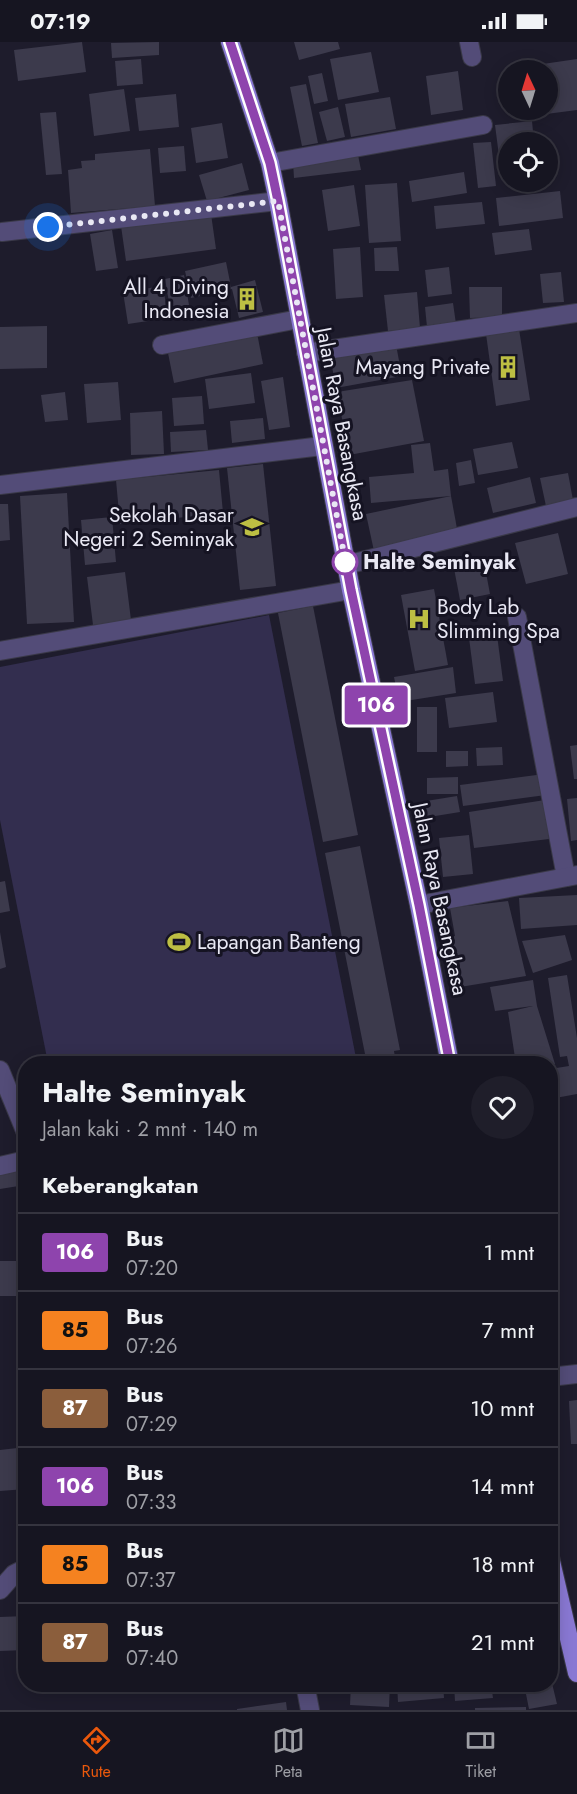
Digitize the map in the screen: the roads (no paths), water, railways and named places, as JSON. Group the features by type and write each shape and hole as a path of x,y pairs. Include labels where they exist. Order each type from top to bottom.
{"main road":[{"name":"Jalan Raya Basangkasa","path":"230,42 270,163 322,446 419,905 448,1056"},
{"path":"558,1591 577,1673"}],"street":[{"path":"270,163 483,125"},
{"path":"2,232 278,201"},
{"path":"306,353 577,313"},
{"path":"162,345 300,319"},
{"path":"0,485 322,446"},
{"path":"346,565 577,507"},
{"path":"0,651 351,590"},
{"path":"419,905 572,876 517,617"},
{"path":"0,1070 18,1114"},
{"path":"0,1166 18,1162"},
{"path":"558,1376 577,1374"},
{"path":"0,1590 18,1573"},
{"path":"307,1692 310,1710"}],"place":[{"name":"All 4 Diving Indonesia","path":"247,299"},
{"name":"Mayang Private","path":"508,367"},
{"name":"Sekolah Dasar Negeri 2 Seminyak","path":"252,527"},
{"name":"Halte Seminyak","path":"345,562"},
{"name":"Body Lab Slimming Spa","path":"419,619"},
{"name":"Lapangan Banteng","path":"179,942"}]}
